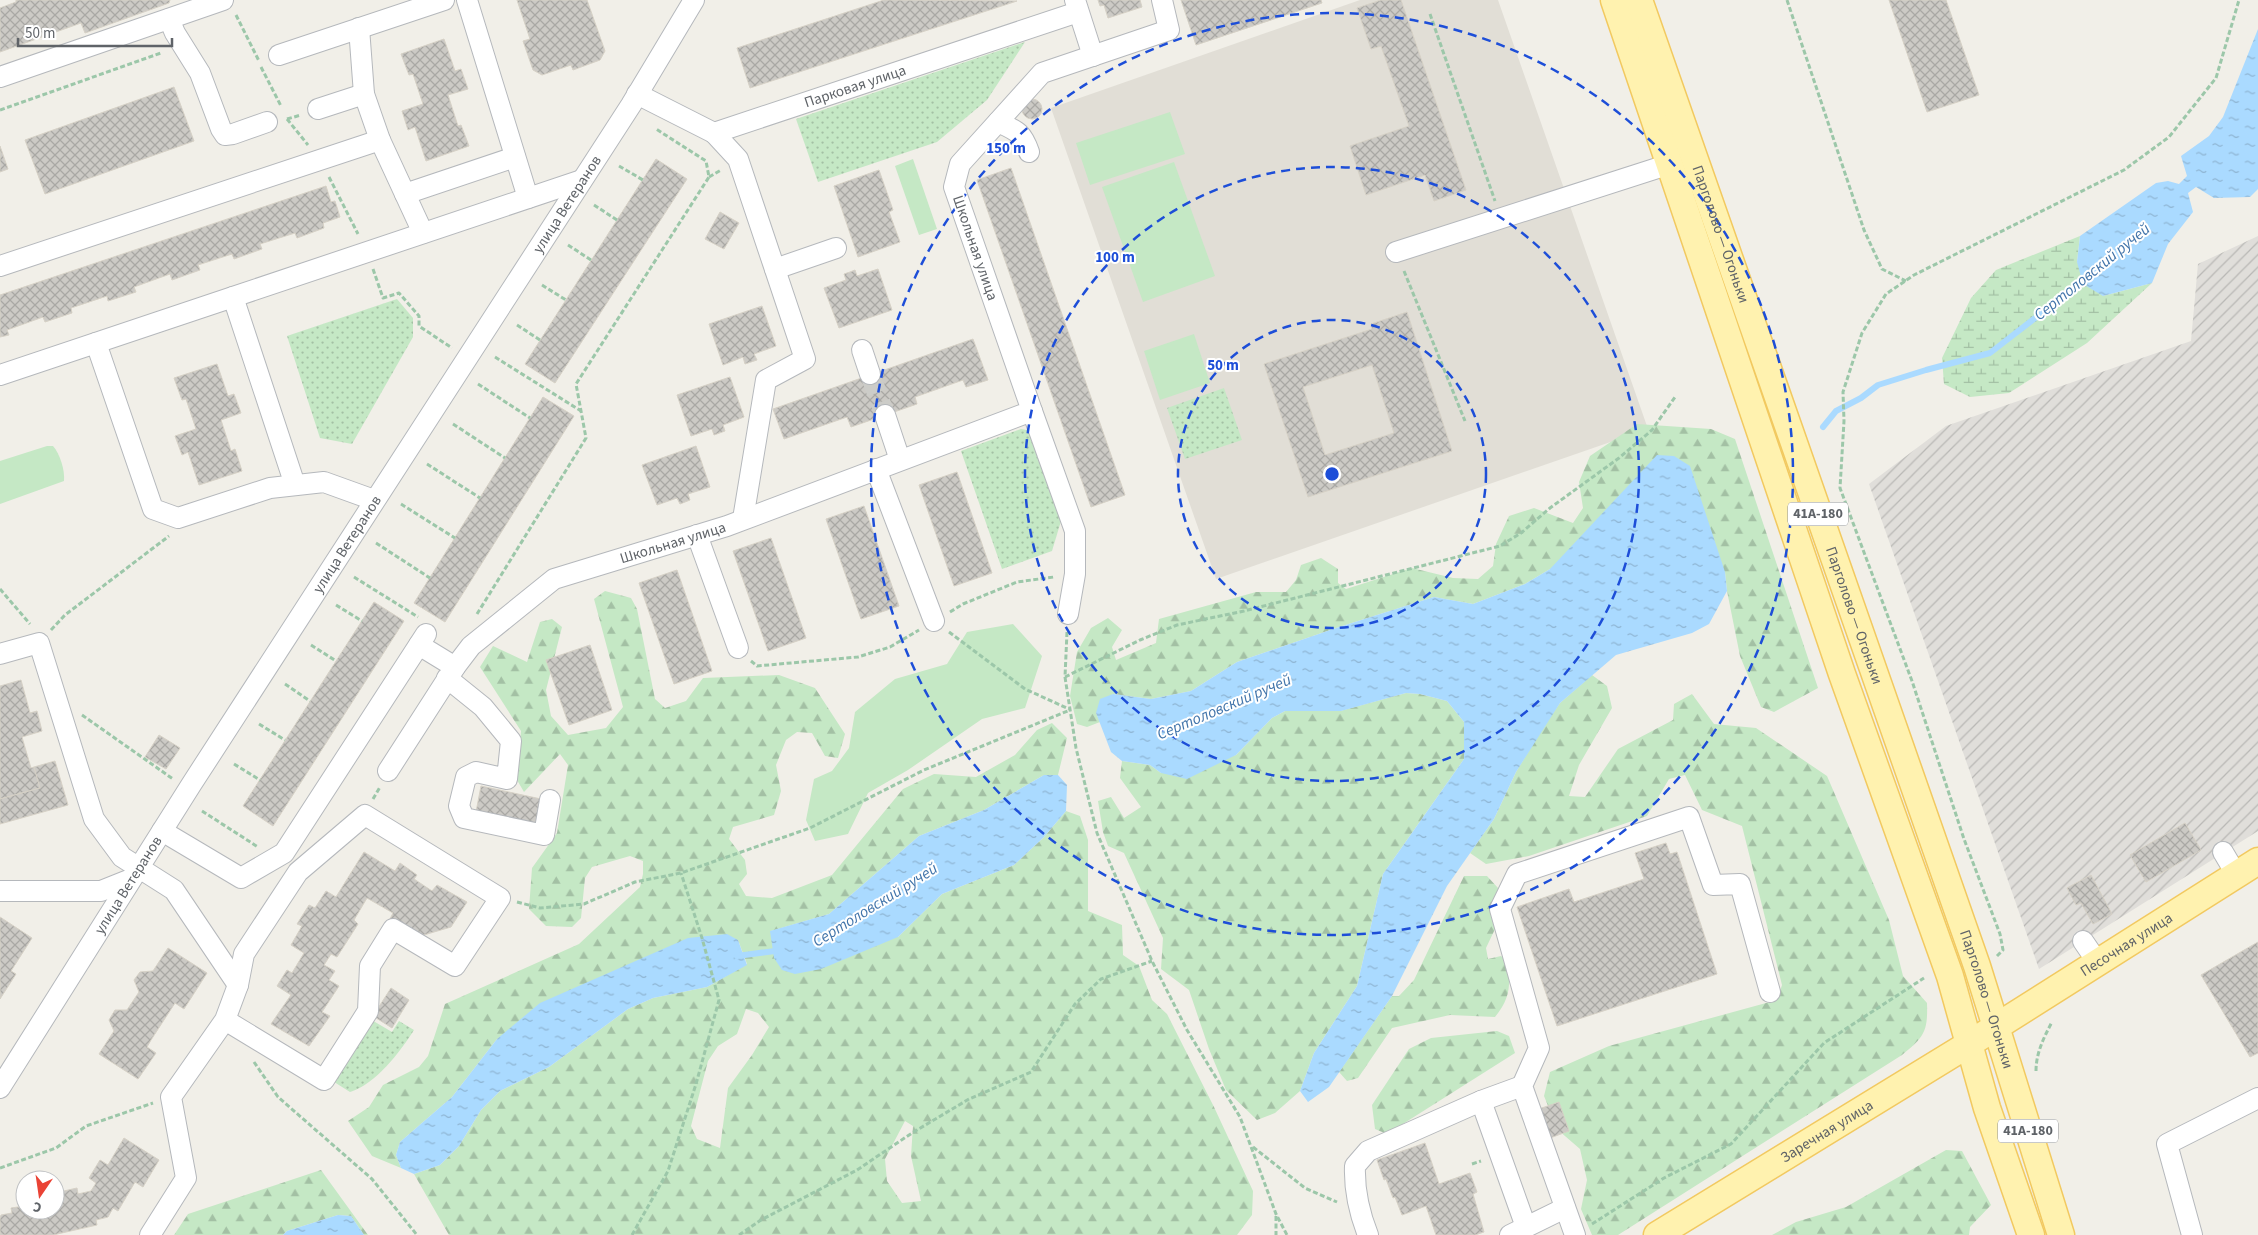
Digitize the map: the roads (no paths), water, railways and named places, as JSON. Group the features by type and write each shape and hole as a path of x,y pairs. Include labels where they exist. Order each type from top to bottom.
{"main road":[{"name":"Парголово — Огоньки","path":"1614,0 1839,664 1950,976 1987,1108 2031,1235"},
{"name":"Парголово — Огоньки","path":"1640,0 1977,966 2062,1235"},
{"name":"Песочная улица","path":"1996,1027 2258,861"},
{"name":"Заречная улица","path":"1657,1235 1996,1027"}],"street":[{"path":"279,55 444,0"},
{"path":"467,0 528,198"},
{"name":"улица Ветеранов","path":"0,1088 374,500 638,94 694,0"},
{"name":"Школьная улица","path":"1068,614 1075,574 1074,531 954,187 960,164 1042,73 1168,30 1162,0"},
{"path":"0,77 170,18 228,5"},
{"path":"1076,6 1092,56"},
{"name":"Парковая улица","path":"714,133 1076,6"},
{"path":"170,18 175,34 200,73 220,129 225,135 267,122"},
{"path":"360,28 364,94 380,140 423,233"},
{"path":"318,109 364,94"},
{"path":"638,94 714,133 738,159 805,360 766,380 744,519"},
{"path":"998,122 1018,132 1024,138 1029,152"},
{"path":"0,266 380,140"},
{"path":"405,194 515,157"},
{"path":"1396,252 1670,164"},
{"path":"0,375 582,180"},
{"path":"775,268 836,248"},
{"path":"233,297 295,485"},
{"path":"96,343 153,509 178,518 270,488 324,482 374,500"},
{"path":"862,350 870,374"},
{"name":"Школьная улица","path":"388,770 451,673 471,646 554,579 744,519 1032,411"},
{"path":"885,415 900,460"},
{"path":"876,469 934,621"},
{"path":"697,535 738,648"},
{"path":"162,831 241,878 284,853 423,639 510,740 507,779 476,772 466,777 459,806 464,818 544,835 550,800"},
{"path":"0,654 39,643 94,819 135,873 174,890 238,985"},
{"path":"150,1235 186,1178 170,1098 225,1020 238,985 244,954 298,872 365,815 500,898 455,966 394,929 370,966 368,1012 324,1080 225,1020"},
{"path":"1583,1230 1565,1208 1522,1086 1539,1048 1500,909 1517,874 1689,817 1712,885 1740,884 1770,992"},
{"path":"2223,852 2236,874"},
{"path":"0,892 102,891 135,873"},
{"path":"2083,941 2098,963"},
{"path":"1368,1235 1358,1210 1354,1184 1355,1166 1368,1151 1482,1101 1522,1086"},
{"path":"2192,1235 2167,1144 2258,1098"},
{"path":"1482,1101 1518,1231 1565,1208"}],"water":[{"path":"2258,29 2258,189 2250,197 2214,198 2196,187 2188,193 2193,212 2168,244 2152,283 2103,296 2083,284 2077,262 2080,236 2156,183 2168,181 2179,184 2187,176 2181,156 2209,136 2223,117"},
{"path":"1657,455 1674,456 1690,466 1725,572 1727,591 1709,624 1692,633 1616,655 1560,703 1516,772 1494,819 1447,886 1392,996 1329,1087 1308,1102 1300,1091 1314,1053 1357,986 1383,874 1464,759 1464,722 1447,701 1420,694 1406,693 1341,711 1285,711 1272,718 1236,755 1187,779 1161,773 1150,765 1122,761 1111,752 1096,713 1100,699 1113,694 1151,699 1191,691 1237,662 1339,627 1434,597 1473,604 1525,584 1550,569"},
{"path":"1044,775 1058,775 1067,785 1066,811 1044,837 1014,865 942,894 898,937 821,969 795,974 782,970 774,958 770,931 829,914 919,836 984,810"},
{"path":"727,934 738,940 747,965 707,987 653,998 628,1009 549,1067 500,1091 481,1110 459,1146 440,1165 414,1174 401,1168 396,1155 400,1142 452,1097 497,1039 540,1003 688,938"},
{"path":"338,1215 351,1216 364,1235 283,1235 287,1231"}],"waterway":[{"name":"Сертоловский ручей","path":"1823,427 1836,411 1861,398 1878,385 1990,353 2088,277"},
{"name":"Сертоловский ручей","path":"737,956 782,950"}],"tunnel":[{"path":"870,374 885,415"}]}
